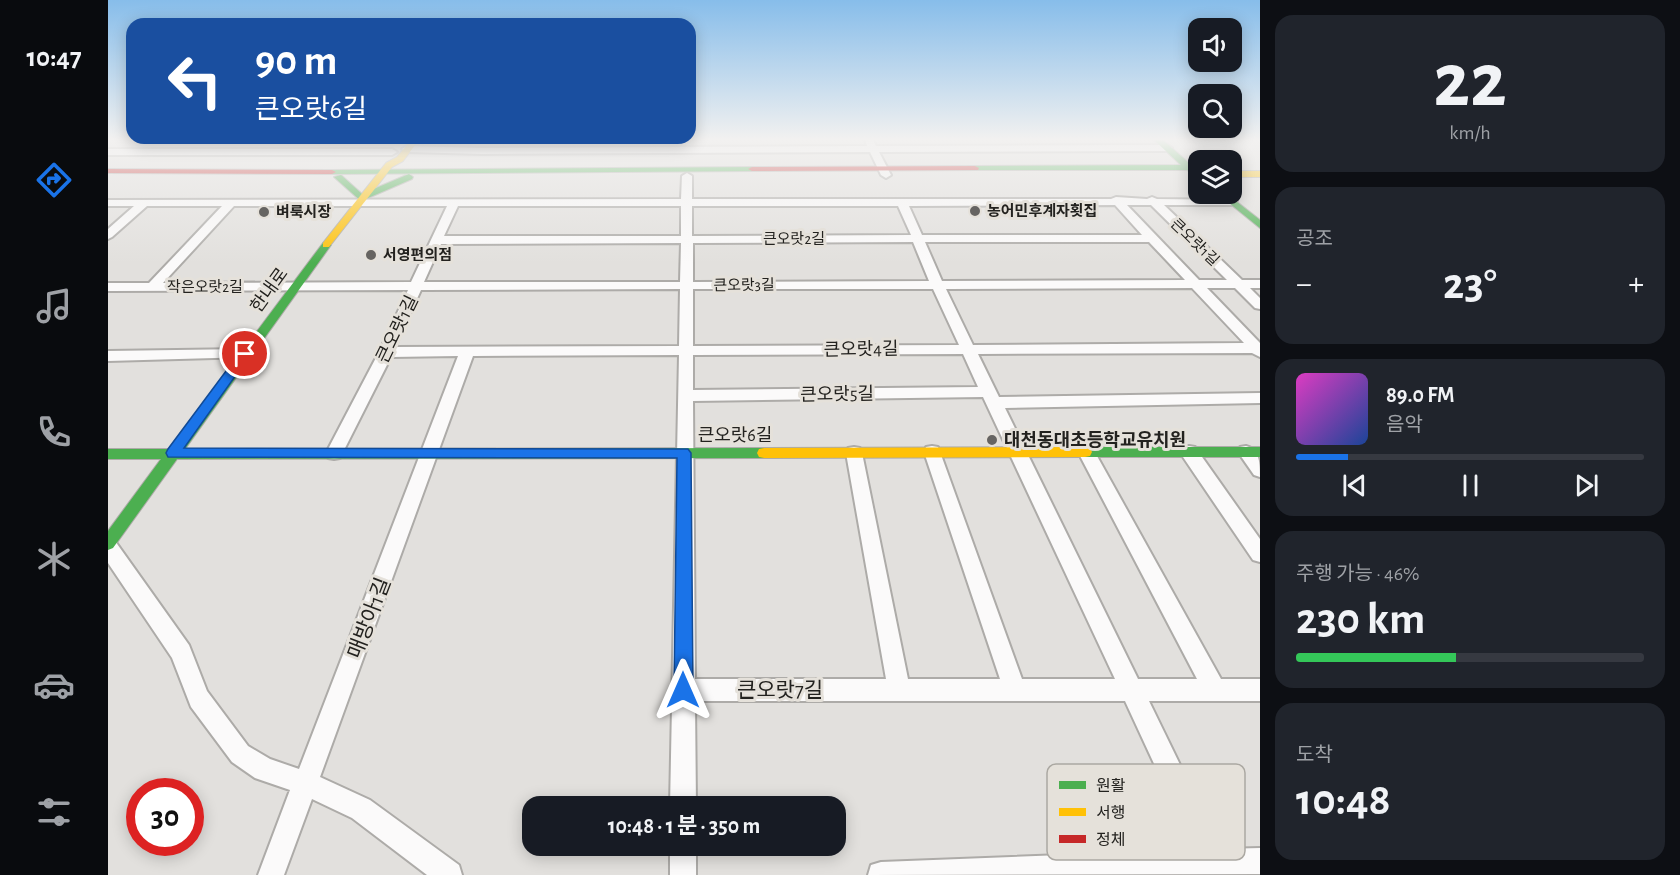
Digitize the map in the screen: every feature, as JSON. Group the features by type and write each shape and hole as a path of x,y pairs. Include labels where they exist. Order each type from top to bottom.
{"main road":[{"path":"343,181 359,201 399,181"},
{"name":"한내로","path":"108,545 293,287 376,181"},
{"path":"1235,204 1260,225"},
{"name":"큰오랏6길","path":"108,454 1253,452"}],"street":[{"path":"683,796 687,181"},
{"name":"큰오랏1길","path":"108,203 1188,199"},
{"name":"큰오랏1길","path":"1116,200 1195,284"},
{"name":"큰오랏1길","path":"1152,200 1238,284"},
{"path":"902,201 937,284 1166,764"},
{"name":"작은오랏2길","path":"152,287 232,202"},
{"name":"큰오랏1길","path":"334,453 386,352 454,202"},
{"path":"108,235 144,203"},
{"name":"큰오랏2길","path":"436,240 1152,238"},
{"path":"1195,284 1258,351"},
{"path":"1238,284 1260,305"},
{"name":"큰오랏3길","path":"293,287 1260,284"},
{"name":"작은오랏2길","path":"108,287 293,287"},
{"name":"큰오랏4길","path":"386,352 969,348 1258,351"},
{"path":"431,453 467,352"},
{"path":"108,356 245,354"},
{"name":"큰오랏5길","path":"684,396 1260,398"},
{"path":"932,452 1015,690"},
{"path":"1086,452 1215,690"},
{"path":"1189,452 1260,554"},
{"path":"1253,452 1260,470"},
{"name":"매방아1길","path":"271,875 431,453"},
{"path":"854,453 900,690"},
{"path":"108,545 181,652 199,699 240,754 264,769 307,784 361,809 449,875"},
{"name":"큰오랏7길","path":"683,690 1260,690"},
{"path":"683,856 683,875"},
{"path":"881,875 1217,869 1260,861"}],"traffic: fast":[{"path":"342,181 361,198 400,181"},
{"path":"1234,204 1260,225"},
{"path":"108,543 326,245"},
{"path":"1085,452 1260,452"},
{"path":"108,454 764,453"}],"traffic: slow":[{"path":"326,245 377,181"},
{"path":"764,453 1085,452"}],"place":[{"name":"농어민후계자횟집","path":"975,211"},
{"name":"벼룩시장","path":"264,212"},
{"name":"서영편의점","path":"371,255"},
{"name":"대천동대초등학교유치원","path":"992,440"}],"route":[{"path":"245,354 173,453 684,453 683,690"}]}
